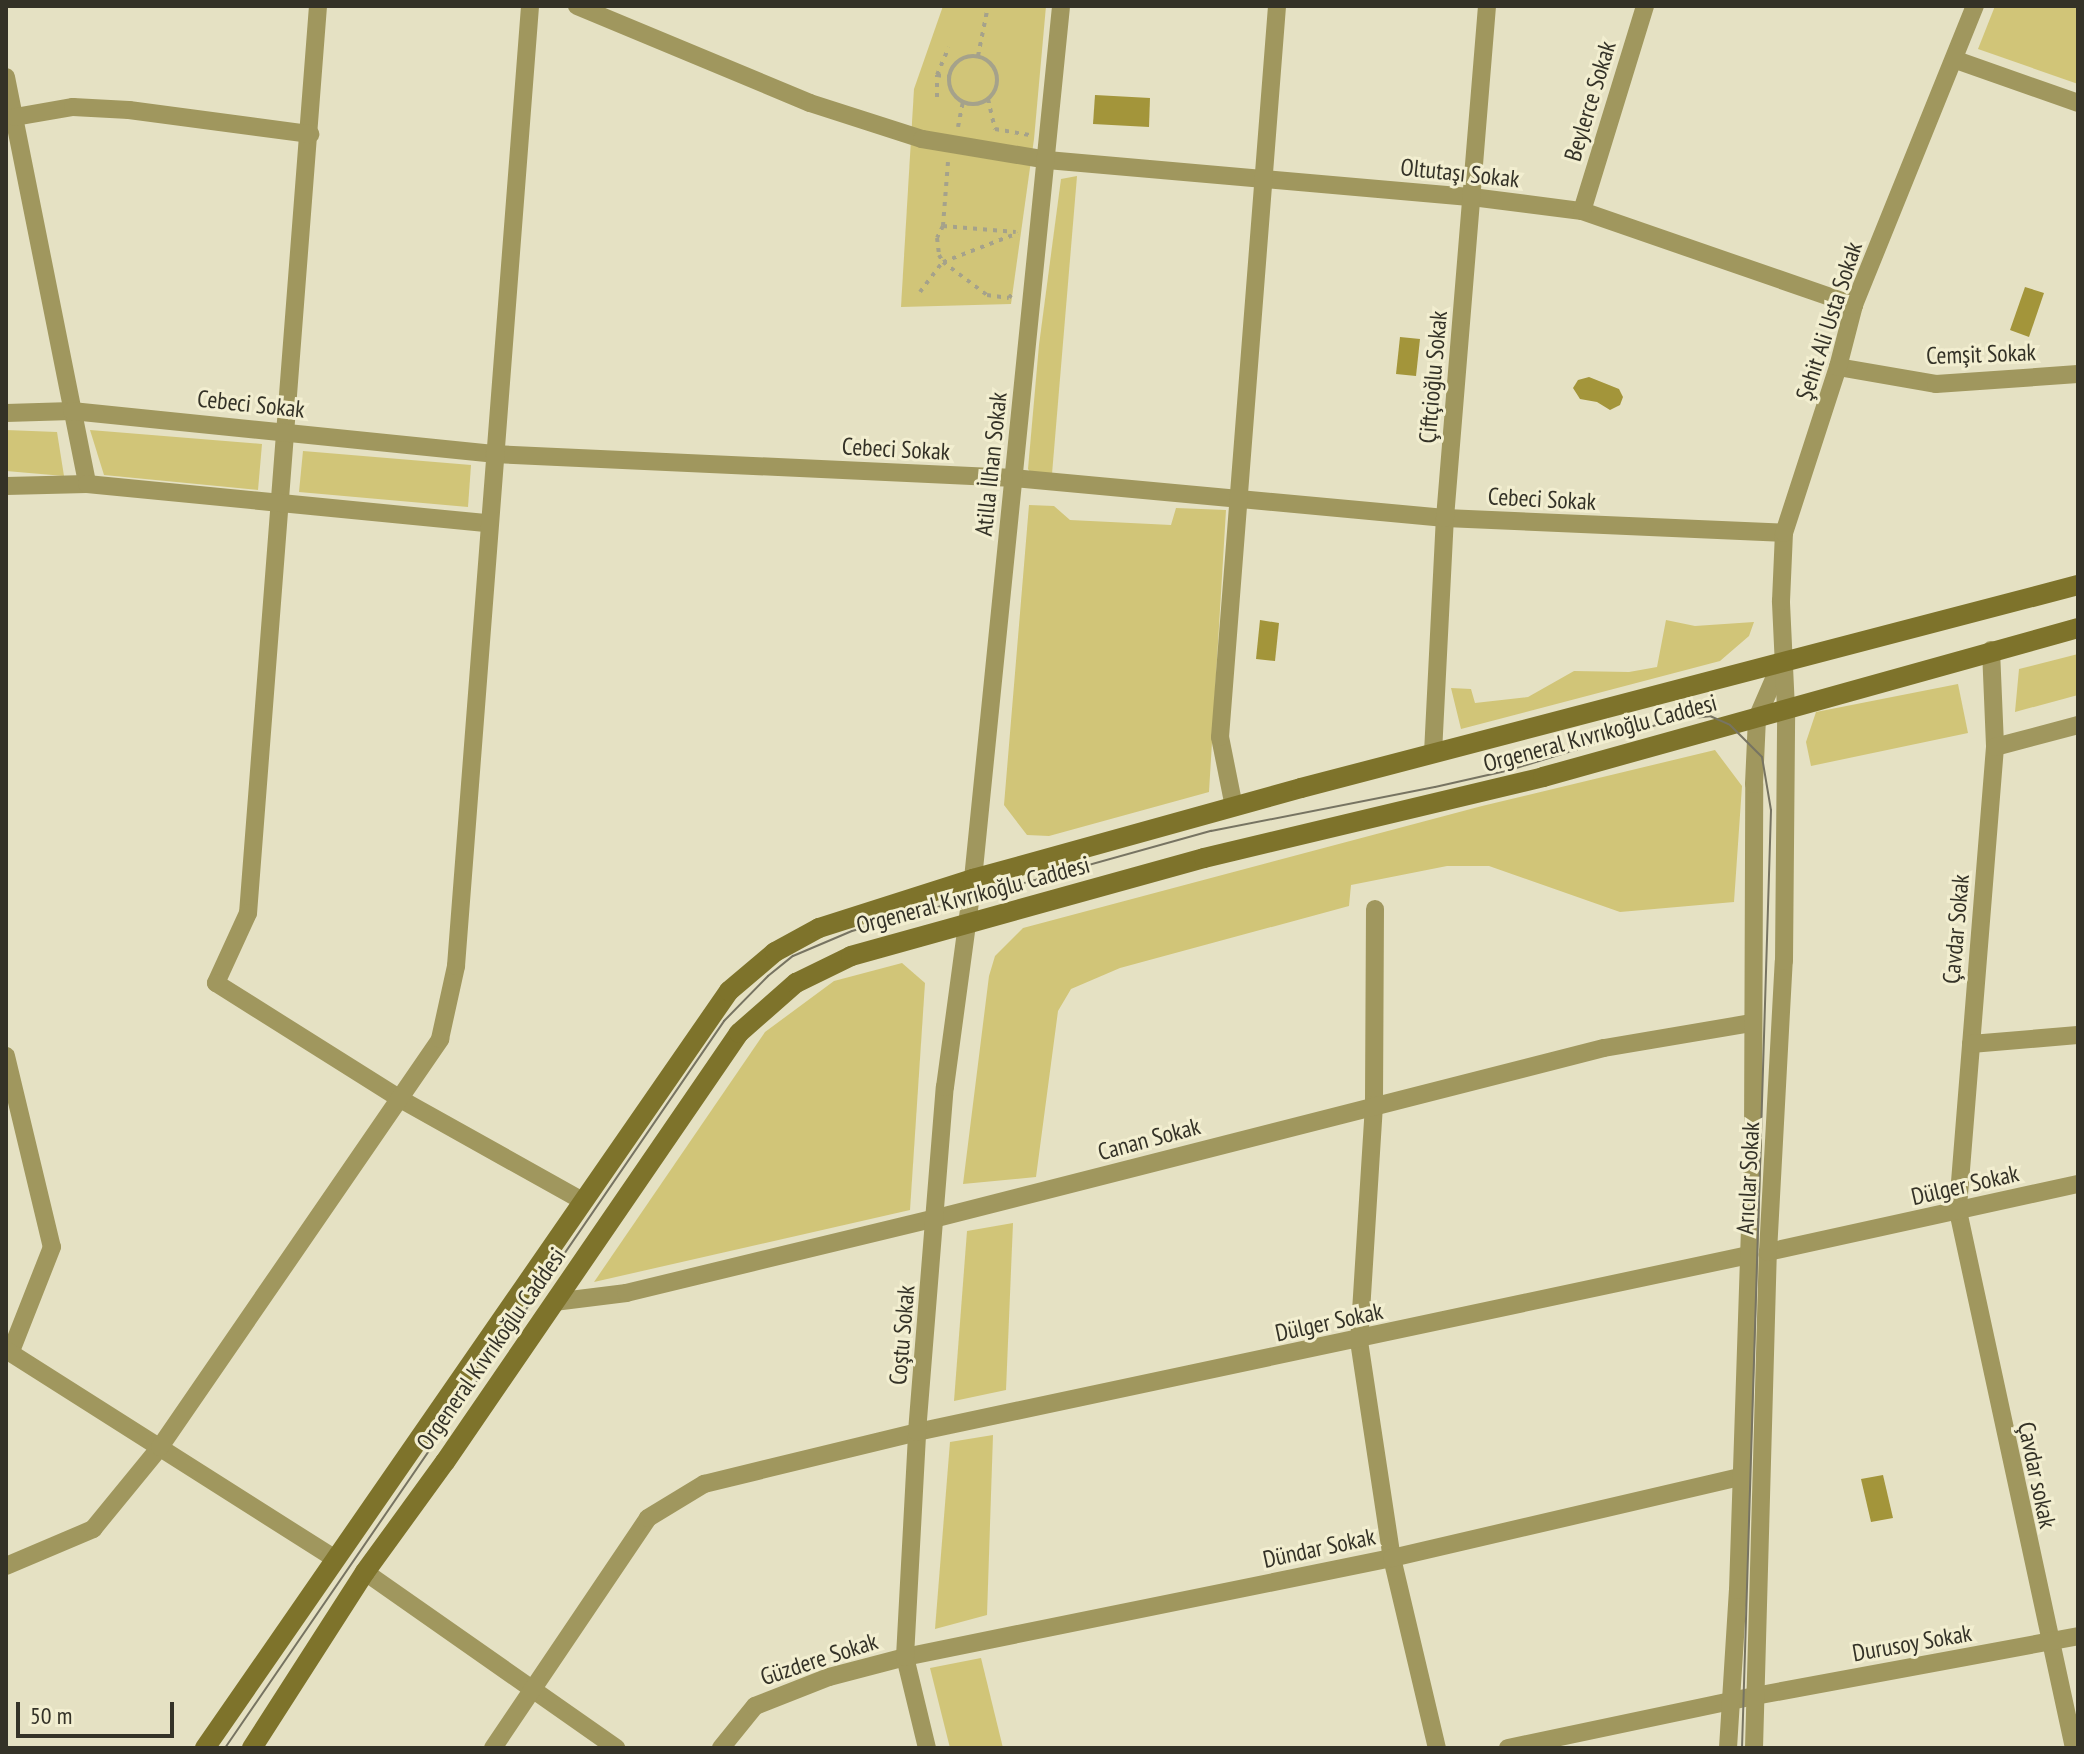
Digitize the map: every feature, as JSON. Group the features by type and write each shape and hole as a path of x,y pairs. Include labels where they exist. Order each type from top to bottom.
{"main road":[{"path":"205,1748 729,991 775,952 819,928 973,879 1433,753 2078,585"},
{"name":"Orgeneral Kıvrıkoğlu Caddesi","path":"252,1748 365,1572 739,1033 796,983 851,956 1204,858 1543,777 2078,628"}],"street":[{"path":"318,6 248,913 216,983 402,1100 583,1201"},
{"path":"6,1566 93,1529 160,1447 402,1100 440,1039 456,966 530,6"},
{"name":"Oltutaşı Sokak","path":"577,6 810,103 922,139 1047,160 1472,197 1582,211 1854,305"},
{"name":"Atilla İlhan Sokak","path":"966,926 1061,6"},
{"path":"1234,807 1220,737 1277,6"},
{"name":"Çiftçioğlu Sokak","path":"1433,753 1445,518 1487,6"},
{"name":"Beylerce Sokak","path":"1582,211 1645,6"},
{"name":"Şehit Ali Usta Sokak","path":"1781,662 1784,533 1838,367 1854,305 1956,60 1975,6"},
{"path":"1956,60 2078,103"},
{"path":"6,77 87,484"},
{"path":"15,117 73,107 129,110 310,134"},
{"name":"Cemşit Sokak","path":"1838,367 1936,384 2078,374"},
{"name":"Cebeci Sokak","path":"6,413 72,411 494,454 1014,478 1445,518 1784,533"},
{"path":"6,486 87,484 278,505 488,523"},
{"name":"Çavdar Sokak","path":"1958,1211 1995,747 1991,650"},
{"path":"1728,1748 1741,1477 1758,1253 1752,1023 1757,718 1781,662"},
{"name":"Arıcılar Sokak","path":"1755,1696 1758,1253 1784,961 1786,709 1781,662"},
{"path":"1995,747 2078,725"},
{"path":"1375,909 1374,1105 1359,1341 1392,1558 1437,1748"},
{"name":"Coştu Sokak","path":"927,1748 905,1657 917,1432 937,1218 945,1087 966,926"},
{"name":"Canan Sokak","path":"554,1302 626,1293 937,1218 1604,1048 1752,1023"},
{"path":"1971,1044 2078,1035"},
{"path":"6,1056 13,1123 52,1247 8,1351 335,1559"},
{"name":"Dülger Sokak","path":"493,1748 648,1518 704,1484 917,1432 1359,1341 2078,1184"},
{"name":"Çavdar sokak","path":"1958,1211 2074,1748"},
{"name":"Dündar Sokak","path":"905,1657 1392,1558 1741,1477"},
{"path":"365,1572 532,1686 616,1748"},
{"name":"Durusoy Sokak","path":"1508,1748 1755,1696 2078,1636"},
{"name":"Güzdere Sokak","path":"721,1748 755,1706 829,1677 905,1657"},
{"path":"1754,1748 1755,1696"}],"path":[{"path":"978,56 988,6"},
{"path":"937,97 937,75 949,47"},
{"path":"966,56 978,56 990,63 996,74 996,88 988,99 975,104 963,102 954,95 949,77 956,62 966,56"},
{"path":"937,75 949,77"},
{"path":"988,99 995,129 1034,136"},
{"path":"954,145 948,164 943,226 937,238 943,262 987,295 1009,298 1014,291"},
{"path":"943,226 1020,232"},
{"path":"1019,247 1020,232"},
{"path":"920,292 943,262 1020,232"}],"shaded area":[{"path":"943,6 1046,6 1034,139 1011,304 901,307 914,89"},
{"path":"1995,6 2078,6 2078,84 1978,49"},
{"path":"1095,95 1150,98 1149,127 1093,124"},
{"path":"1077,176 1052,474 1032,475 1028,469 1039,345 1061,179"},
{"path":"2025,287 2044,293 2029,337 2010,330"},
{"path":"1400,337 1420,339 1416,376 1396,374"},
{"path":"1589,377 1619,389 1623,397 1620,405 1610,410 1597,402 1580,399 1573,388 1578,380"},
{"path":"6,430 57,432 64,476 6,471"},
{"path":"90,430 262,444 258,490 104,475"},
{"path":"303,451 471,465 468,507 299,492"},
{"path":"1029,505 1054,506 1070,520 1171,525 1176,508 1226,510 1209,792 1049,836 1027,835 1004,805"},
{"path":"1260,620 1279,623 1275,661 1256,659"},
{"path":"1666,620 1695,626 1754,622 1749,636 1720,661 1461,729 1451,688 1471,689 1475,703 1528,697 1574,671 1629,672 1657,667"},
{"path":"2078,654 2078,695 2015,712 2019,669"},
{"path":"1958,684 1968,733 1811,766 1806,742 1816,712"},
{"path":"1715,750 1742,786 1734,902 1620,912 1489,866 1447,866 1351,885 1349,906 1120,968 1071,989 1058,1011 1036,1177 963,1184 989,976 995,956 1023,928 1482,806"},
{"path":"902,963 925,983 910,1210 594,1282 765,1032 834,981"},
{"path":"1013,1223 1006,1390 954,1401 967,1231"},
{"path":"993,1435 987,1615 935,1629 950,1442"},
{"path":"1883,1475 1893,1518 1871,1522 1861,1479"},
{"path":"981,1658 1003,1748 950,1748 930,1668"}],"tram line":[{"path":"225,1748 724,1021 768,976 793,956 852,931 1211,831 1510,770 1673,720 1710,716 1730,725 1762,757 1771,810 1742,1748"}]}
